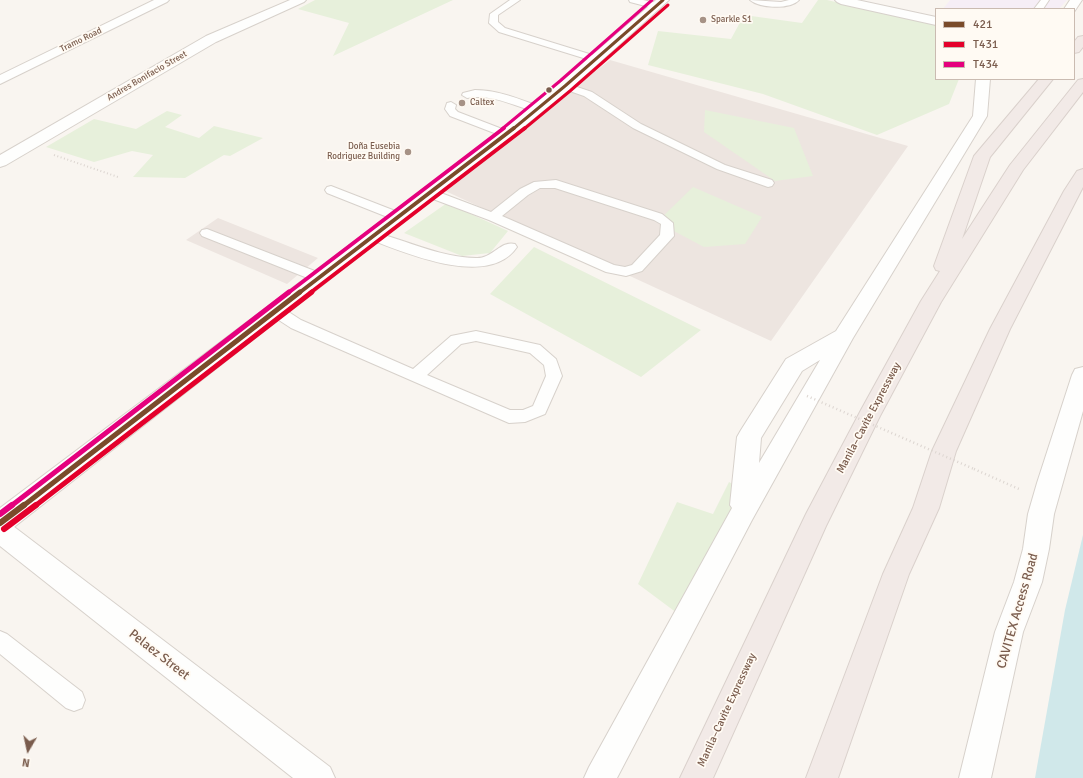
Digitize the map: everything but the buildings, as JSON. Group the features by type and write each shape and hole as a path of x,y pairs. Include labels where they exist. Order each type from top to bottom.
{"highway":[{"path":"1075,48 1083,40"},
{"path":"931,301 982,156 1045,80"},
{"name":"Manila–Cavite Expressway","path":"696,778 815,522 869,416 931,301 1016,168 1083,82"},
{"path":"822,778 896,574 926,508 944,451 1000,329 1072,191 1083,174"}],"street":[{"name":"Tramo Road","path":"0,80 163,0"},
{"name":"Andres Bonifacio Street","path":"0,162 211,39 300,0"},
{"path":"841,0 935,21"},
{"path":"0,523 506,134 565,86 660,3"},
{"path":"600,778 742,512 844,336 980,116 983,80"},
{"path":"742,512 749,438 794,365 844,336"},
{"name":"CAVITEX Access Road","path":"975,778 1009,632 1028,582 1036,549 1041,514 1083,375"},
{"name":"Pelaez Street","path":"0,531 319,778"}],"lane":[{"path":"516,0 494,14 493,23 502,30 596,59"},
{"path":"633,0 660,3"},
{"path":"754,0 785,5 792,3 795,0"},
{"path":"1039,8 1045,0"},
{"path":"565,86 588,94 637,126 721,167 768,183"},
{"path":"467,95 473,93 487,93 537,108"},
{"path":"451,105 450,109 454,114 506,134"},
{"path":"429,193 493,217 611,268 626,272 637,268 667,236 667,223 658,217 556,184 538,186 524,192 493,217"},
{"path":"331,190 399,217"},
{"path":"207,233 320,278"},
{"path":"374,236 398,245 463,263 490,261 510,247"},
{"path":"276,312 296,324 415,376 509,417 526,416 539,410 554,376 551,363 535,349 476,336 456,340 415,376"},
{"path":"0,641 74,700"}],"path":[{"path":"27,146 118,177"},
{"path":"807,396 1024,492"}],"shaded area":[{"path":"950,0 1067,0 1060,8 944,8"},
{"path":"610,60 908,146 771,341 441,189"},
{"path":"218,218 318,258 287,284 186,240"}],"green space":[{"path":"315,0 453,0 333,56 349,23 298,9"},
{"path":"818,0 827,0 935,25 935,80 959,80 949,104 877,135 763,94 648,65 658,31 731,39 744,15 802,23"},
{"path":"705,110 794,128 813,176 775,181 704,132"},
{"path":"167,111 182,115 165,127 199,138 214,126 263,138 230,156 224,155 185,178 133,177 153,155 132,151 94,162 46,147 94,119 136,129"},
{"path":"693,187 762,217 745,244 704,247 657,222"},
{"path":"447,203 508,231 490,253 462,256 404,233"},
{"path":"534,247 701,330 641,377 490,294"},
{"path":"729,482 741,489 681,616 638,584 677,502 713,514"}],"water":[{"path":"1083,535 1083,778 1035,778 1065,610"}],"transit line":[{"name":"T434","path":"0,514 502,129 560,81 652,0"},
{"name":"421","path":"0,523 506,134 565,86 663,0"},
{"name":"T431","path":"4,529 510,140 570,91 668,5"}],"place":[{"name":"Sparkle S1","path":"703,20"},
{"name":"Caltex","path":"462,103"},
{"name":"Doña Eusebia Rodriguez Building","path":"408,152"}]}
